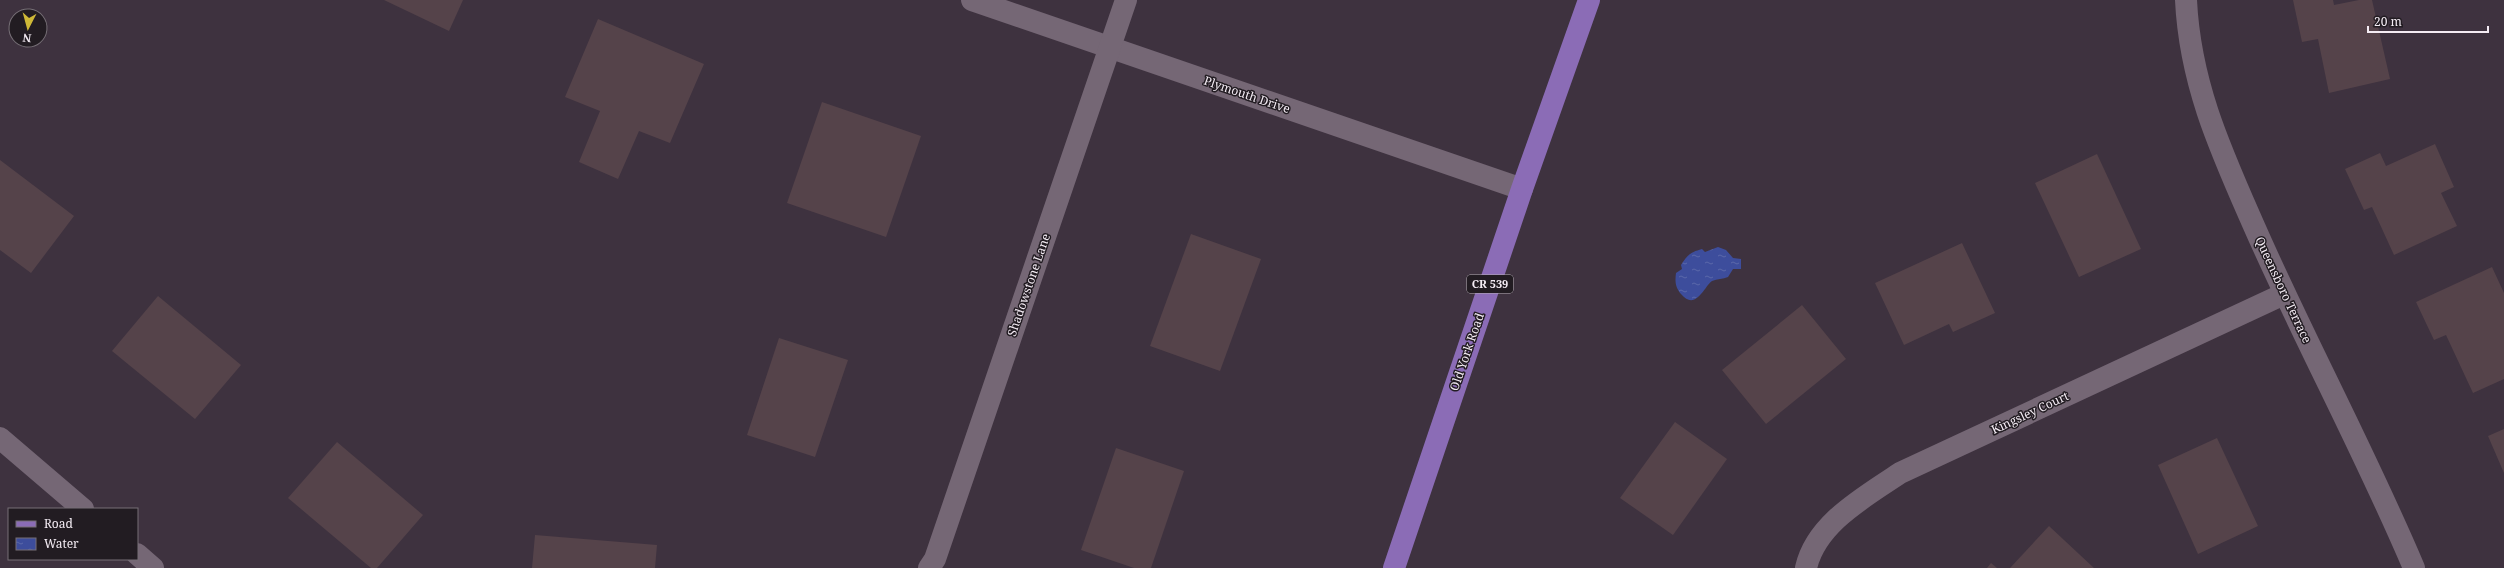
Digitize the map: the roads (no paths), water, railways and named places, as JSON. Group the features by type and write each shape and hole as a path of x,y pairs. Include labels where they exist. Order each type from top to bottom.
{"main road":[{"name":"Old York Road","path":"1394,568 1522,190 1589,0"}],"street":[{"name":"Plymouth Drive","path":"972,0 1110,49 1522,190"},
{"name":"Shadowstone Lane","path":"929,568 935,559 1126,0"},
{"name":"Queensboro Terrace","path":"2186,0 2196,72 2213,131 2284,294 2414,568"},
{"name":"Kingsley Court","path":"1806,568 1819,538 1851,506 1900,473 2284,294"},
{"path":"0,438 82,508"},
{"path":"138,555 153,568"}],"water":[{"path":"1718,247 1726,250 1733,258 1741,259 1741,269 1733,269 1728,277 1709,283 1700,296 1696,299 1686,299 1681,294 1677,286 1676,273 1682,269 1681,265 1687,256 1702,249 1705,252"}]}
